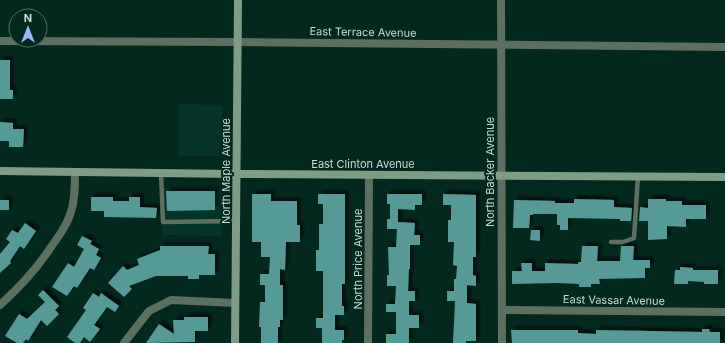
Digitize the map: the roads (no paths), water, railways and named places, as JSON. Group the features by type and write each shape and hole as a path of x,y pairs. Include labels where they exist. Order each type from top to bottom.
{"main road":[{"name":"North Maple Avenue","path":"235,343 238,0"},
{"name":"East Clinton Avenue","path":"0,171 725,177"}],"street":[{"name":"North Backer Avenue","path":"501,0 500,176 502,343"},
{"name":"East Terrace Avenue","path":"0,41 725,47"},
{"path":"0,305 20,287 37,268 64,228 71,212 75,194 75,172"},
{"name":"North Price Avenue","path":"368,343 369,175"},
{"path":"124,343 148,310 170,300 235,303"},
{"name":"East Vassar Avenue","path":"502,310 725,312"}],"lane":[{"path":"161,173 163,222 237,221"},
{"path":"611,242 623,242 634,238 638,176"}]}
